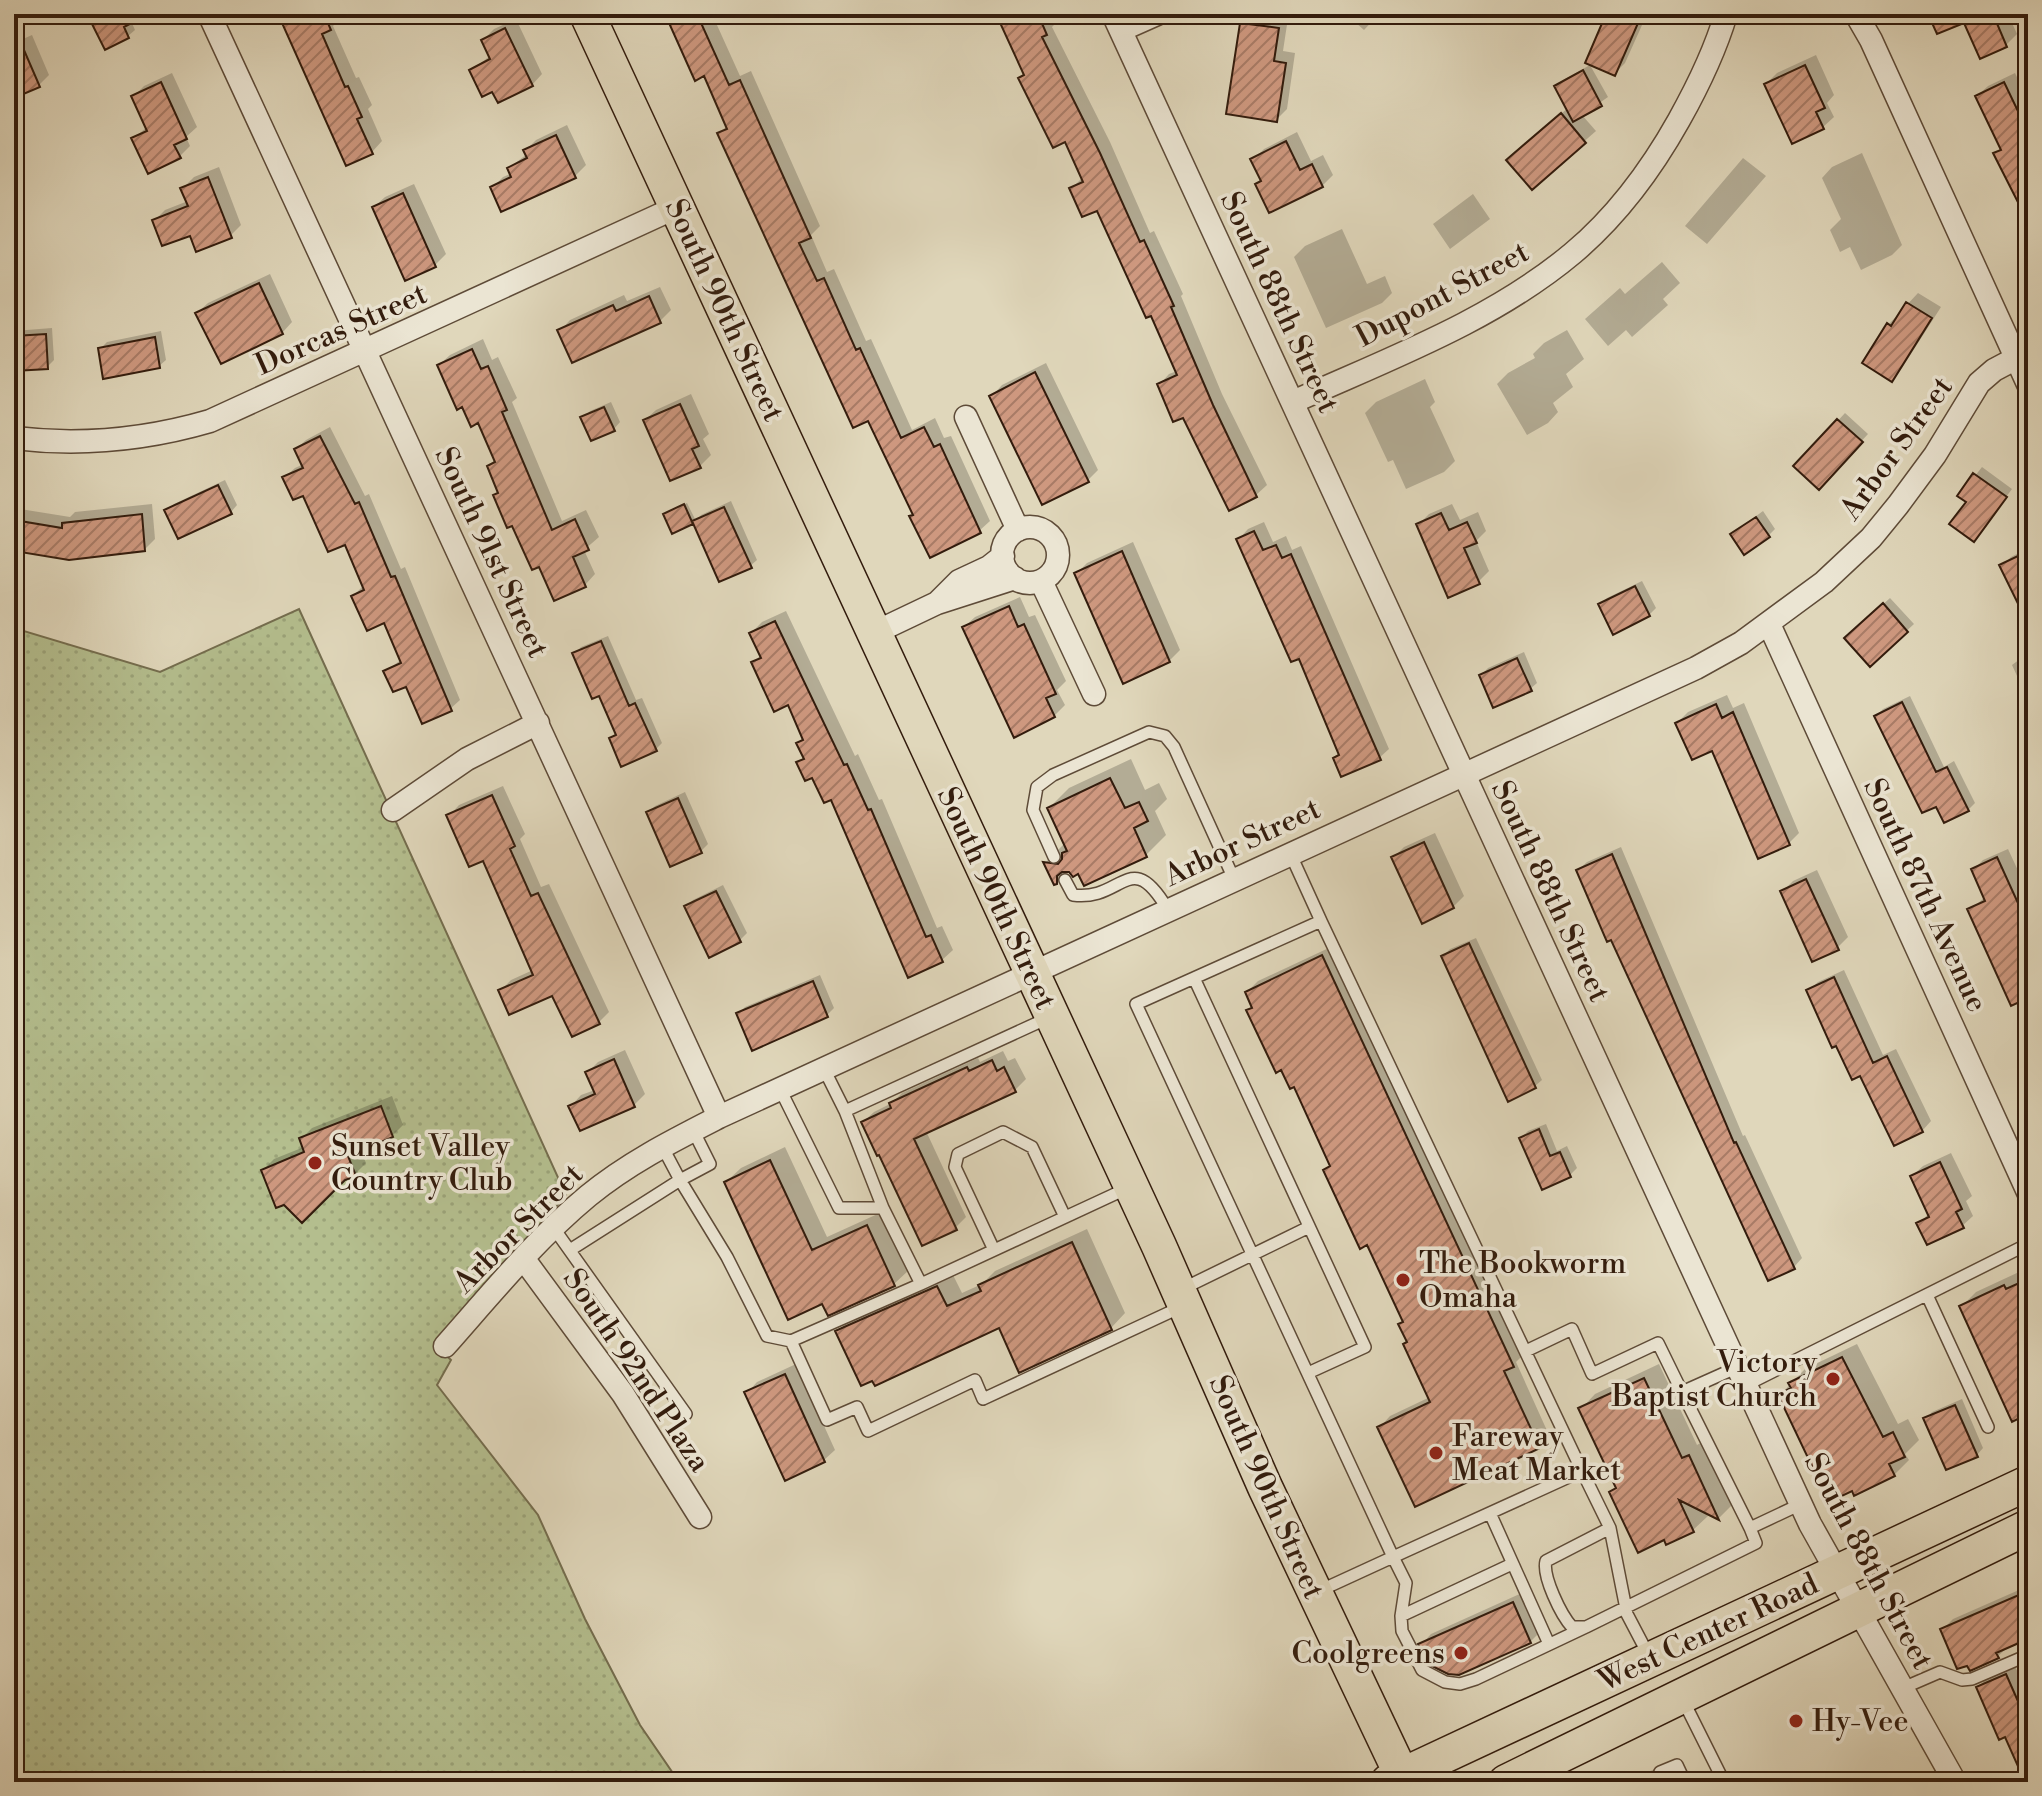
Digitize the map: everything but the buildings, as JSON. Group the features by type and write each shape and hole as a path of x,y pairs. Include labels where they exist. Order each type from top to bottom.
{"main road":[{"name":"South 90th Street","path":"587,14 1182,1298 1398,1780"},
{"name":"West Center Road","path":"1398,1780 2028,1483"},
{"name":"West Center Road","path":"1506,1782 2028,1527"}],"street":[{"name":"South 91st Street","path":"209,14 719,1117"},
{"path":"1117,22 1157,14"},
{"name":"Dupont Street","path":"1293,402 1437,337 1493,308 1550,272 1574,252 1622,205 1669,139 1708,63 1726,14"},
{"path":"1856,14 2022,355 2028,384"},
{"name":"South 88th Street","path":"1117,22 1801,1504 1835,1572 1859,1609 1955,1782"},
{"name":"Dorcas Street","path":"14,438 50,443 90,443 153,436 210,421 677,207"},
{"name":"Arbor Street","path":"445,1346 553,1227 590,1194 662,1146 1463,772 1696,668 1741,643 1824,582 1871,538 1935,455 1979,383 1994,370 2022,355"},
{"path":"966,417 1018,530"},
{"path":"1039,529 1056,544 1056,565 1050,575 1041,581 1024,583 1007,571 1003,556 1007,541 1018,530 1039,529"},
{"path":"937,603 959,581 989,567 1003,556"},
{"path":"874,633 937,603 1015,578"},
{"path":"1041,581 1094,694"},
{"name":"South 87th Avenue","path":"1769,624 2028,1192"},
{"path":"393,810 467,759 538,723"},
{"name":"South 92nd Plaza","path":"523,1258 623,1394 700,1517"}],"lane":[{"path":"1054,857 1033,810 1037,787 1053,775 1149,732 1165,736 1174,747 1234,879"},
{"path":"1290,853 1610,1528 1626,1607 1650,1659"},
{"path":"1065,880 1073,895 1088,897 1133,878 1142,879 1150,884 1168,910"},
{"path":"1321,921 1136,1004 1406,1583 1402,1631 1422,1670 1445,1682 1460,1684 1476,1679 1756,1543 1658,1343 1592,1374 1572,1329 1526,1351"},
{"path":"1194,978 1365,1347 1308,1373"},
{"path":"845,1111 1052,1016"},
{"path":"824,1069 845,1111 883,1208 921,1284"},
{"path":"780,1089 839,1208 883,1208"},
{"path":"570,1250 710,1164 693,1130"},
{"path":"994,1250 955,1167 958,1154 1003,1132 1032,1147 1065,1217"},
{"path":"662,1146 727,1257 767,1336 791,1341 1131,1187"},
{"path":"553,1227 686,1414"},
{"path":"791,1341 827,1420 857,1407 868,1431 975,1380 983,1399 1182,1298 1252,1254 1309,1227"},
{"path":"1682,1392 1742,1376 1927,1295 2028,1244"},
{"path":"1927,1295 1988,1427"},
{"path":"1315,1593 1582,1471"},
{"path":"1750,1528 1801,1504"},
{"path":"1490,1513 1549,1644"},
{"path":"1586,1627 1572,1627 1567,1622 1544,1569 1546,1561 1610,1528"},
{"path":"1401,1616 1512,1564"},
{"path":"1903,1688 1940,1672 1962,1680 1972,1679 2028,1655"},
{"path":"1682,1696 1724,1782"},
{"path":"1660,1772 1677,1765 1685,1782"}],"green space":[{"name":"Sunset Valley Country Club","path":"299,609 566,1195 435,1345 451,1360 437,1385 538,1515 585,1619 640,1725 679,1782 14,1782 14,628 160,672"}],"place":[{"name":"Sunset Valley Country Club","path":"315,1163"},
{"name":"The Bookworm Omaha","path":"1403,1280"},
{"name":"Victory Baptist Church","path":"1833,1379"},
{"name":"Fareway Meat Market","path":"1436,1453"},
{"name":"Coolgreens","path":"1461,1653"},
{"name":"Hy-Vee","path":"1796,1721"}]}
